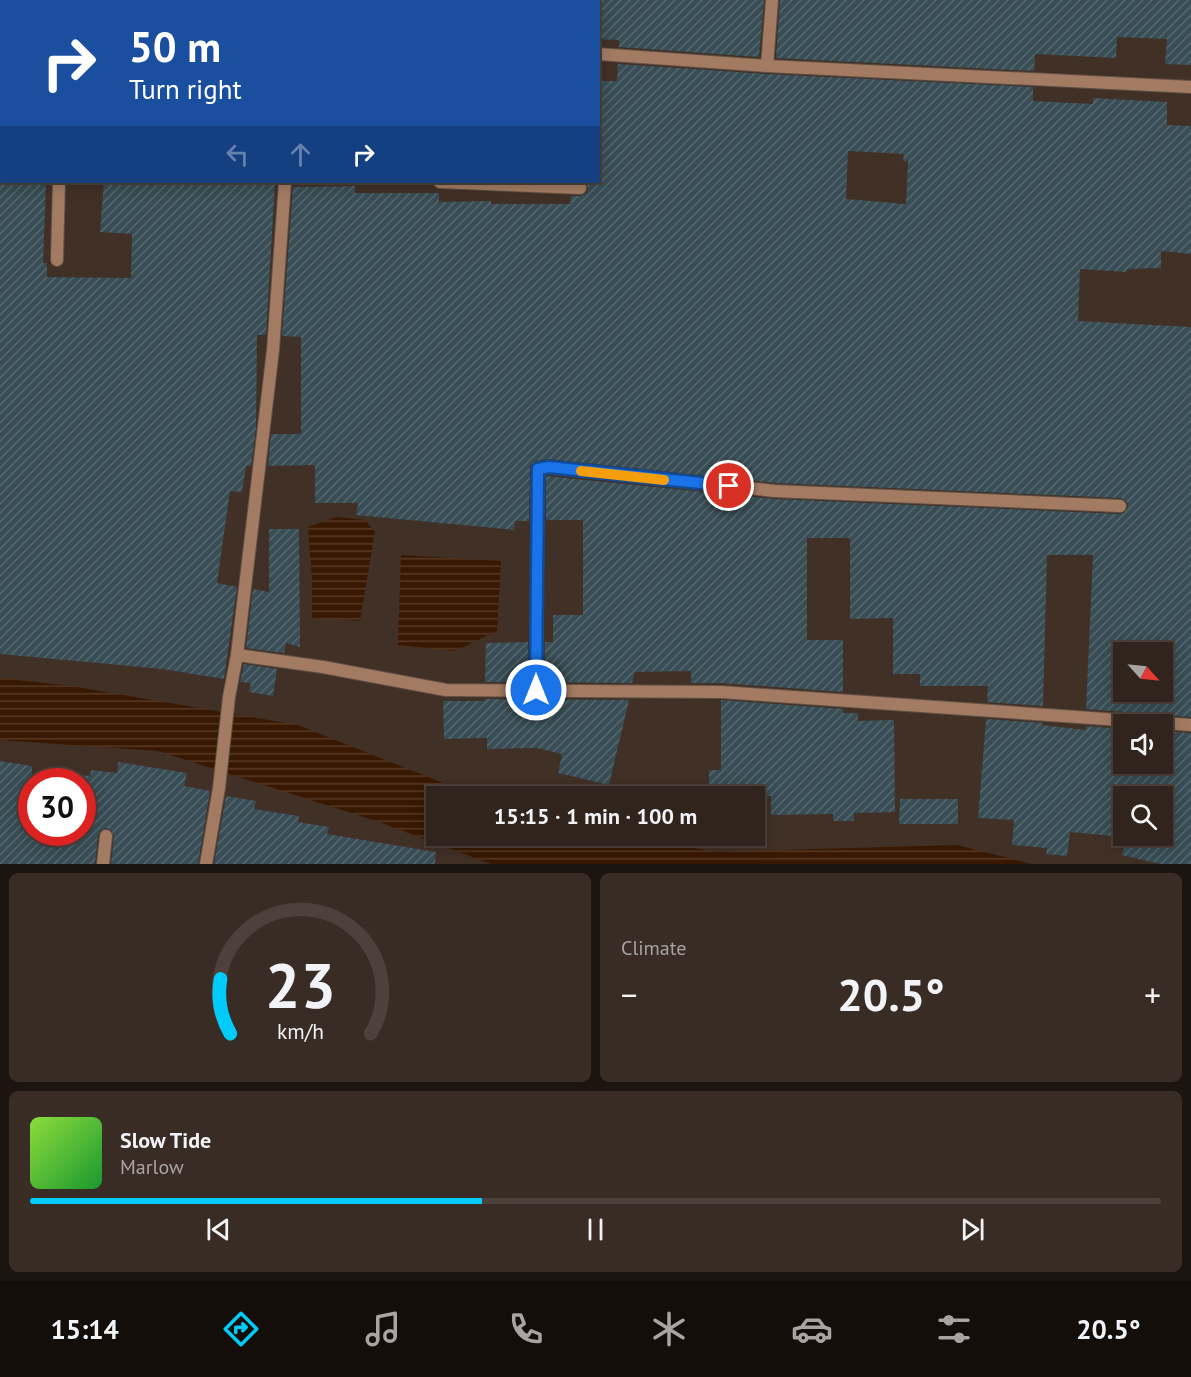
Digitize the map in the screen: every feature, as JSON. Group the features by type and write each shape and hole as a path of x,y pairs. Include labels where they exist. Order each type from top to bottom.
{"street":[{"path":"767,66 772,0"},
{"path":"600,54 767,66 1191,87"},
{"path":"57,260 59,183"},
{"path":"206,864 237,655 273,350 285,183"},
{"path":"460,183 580,189"},
{"path":"536,690 538,469 549,467 775,491 1120,506"},
{"path":"237,655 323,667 446,690 721,692 1191,725"},
{"path":"103,864 106,836"}],"shaded area":[{"path":"337,517 365,520 375,532 360,621 312,618 308,527"},
{"path":"401,555 501,561 497,631 455,651 398,645"},
{"path":"0,678 71,686 298,725 451,786 426,786 426,840 379,822 158,751 0,740"},
{"path":"957,845 1032,864 491,864 443,846 686,846 713,852"}],"building":[{"path":"600,0 764,0 759,57 619,47 619,40 600,39"},
{"path":"780,0 1191,0 1191,65 1165,64 1167,39 1117,37 1116,58 1035,54 1034,71 776,58"},
{"path":"618,64 1033,87 1033,101 1093,104 1093,98 1167,102 1167,125 1191,126 1191,254 1161,251 1161,268 1127,269 1127,272 1080,269 1078,321 1191,327 1191,717 1086,709 1093,555 1047,555 1043,706 987,702 988,686 920,686 920,674 893,674 893,618 850,619 850,538 807,538 807,640 843,640 843,692 691,683 691,671 635,672 632,683 544,682 545,642 553,642 553,615 583,615 583,520 546,520 546,476 775,499 1120,514 1124,513 1128,507 1127,502 1121,498 776,483 548,459 536,461 530,466 529,521 515,521 514,530 356,515 358,503 315,503 315,465 268,466 271,434 301,434 301,337 282,336 293,187 355,186 355,193 439,193 439,202 570,204 571,196 587,193 586,183 600,183 600,81 617,81","holes":["848,151 904,154 903,161 908,161 906,204 846,199"]},
{"path":"0,183 46,183 43,263 47,263 47,277 131,278 132,234 100,232 104,183 275,183 266,335 257,335 256,428 251,466 246,466 242,492 230,491 217,583 237,587 224,679 163,669 0,654"},
{"path":"269,529 299,529 300,647 286,643 284,653 246,648 253,589 269,592"},
{"path":"528,642 528,682 485,682 486,643"},
{"path":"244,664 277,669 273,696 249,692 251,683 240,682"},
{"path":"485,699 629,700 609,785 558,773 562,754 537,748 487,749 487,738 444,739 443,701 485,701"},
{"path":"721,700 843,709 843,713 858,713 858,721 894,720 895,812 854,813 854,821 833,821 833,814 771,815 771,796 765,796 765,786 709,786 709,770 721,770"},
{"path":"986,719 1043,723 1042,725 1086,730 1086,726 1113,728 1113,774 1173,774 1173,732 1191,733 1191,864 1160,864 1122,855 1124,846 1173,846 1173,786 1113,786 1113,836 1070,832 1067,856 1046,854 1047,848 1012,845 1014,820 978,818"},
{"path":"0,761 32,766 32,768 18,768 18,846 96,846 96,771 117,773 118,762 187,773 184,786 210,791 198,864 111,864 114,836 111,830 106,828 98,835 95,864 0,864"},
{"path":"226,796 256,801 254,809 299,816 298,822 329,827 327,834 436,852 435,864 214,864"},
{"path":"900,799 958,799 958,824 899,824"}],"slow traffic":[{"path":"581,471 664,480"}],"route":[{"path":"536,690 538,469 549,467 729,486"}]}
